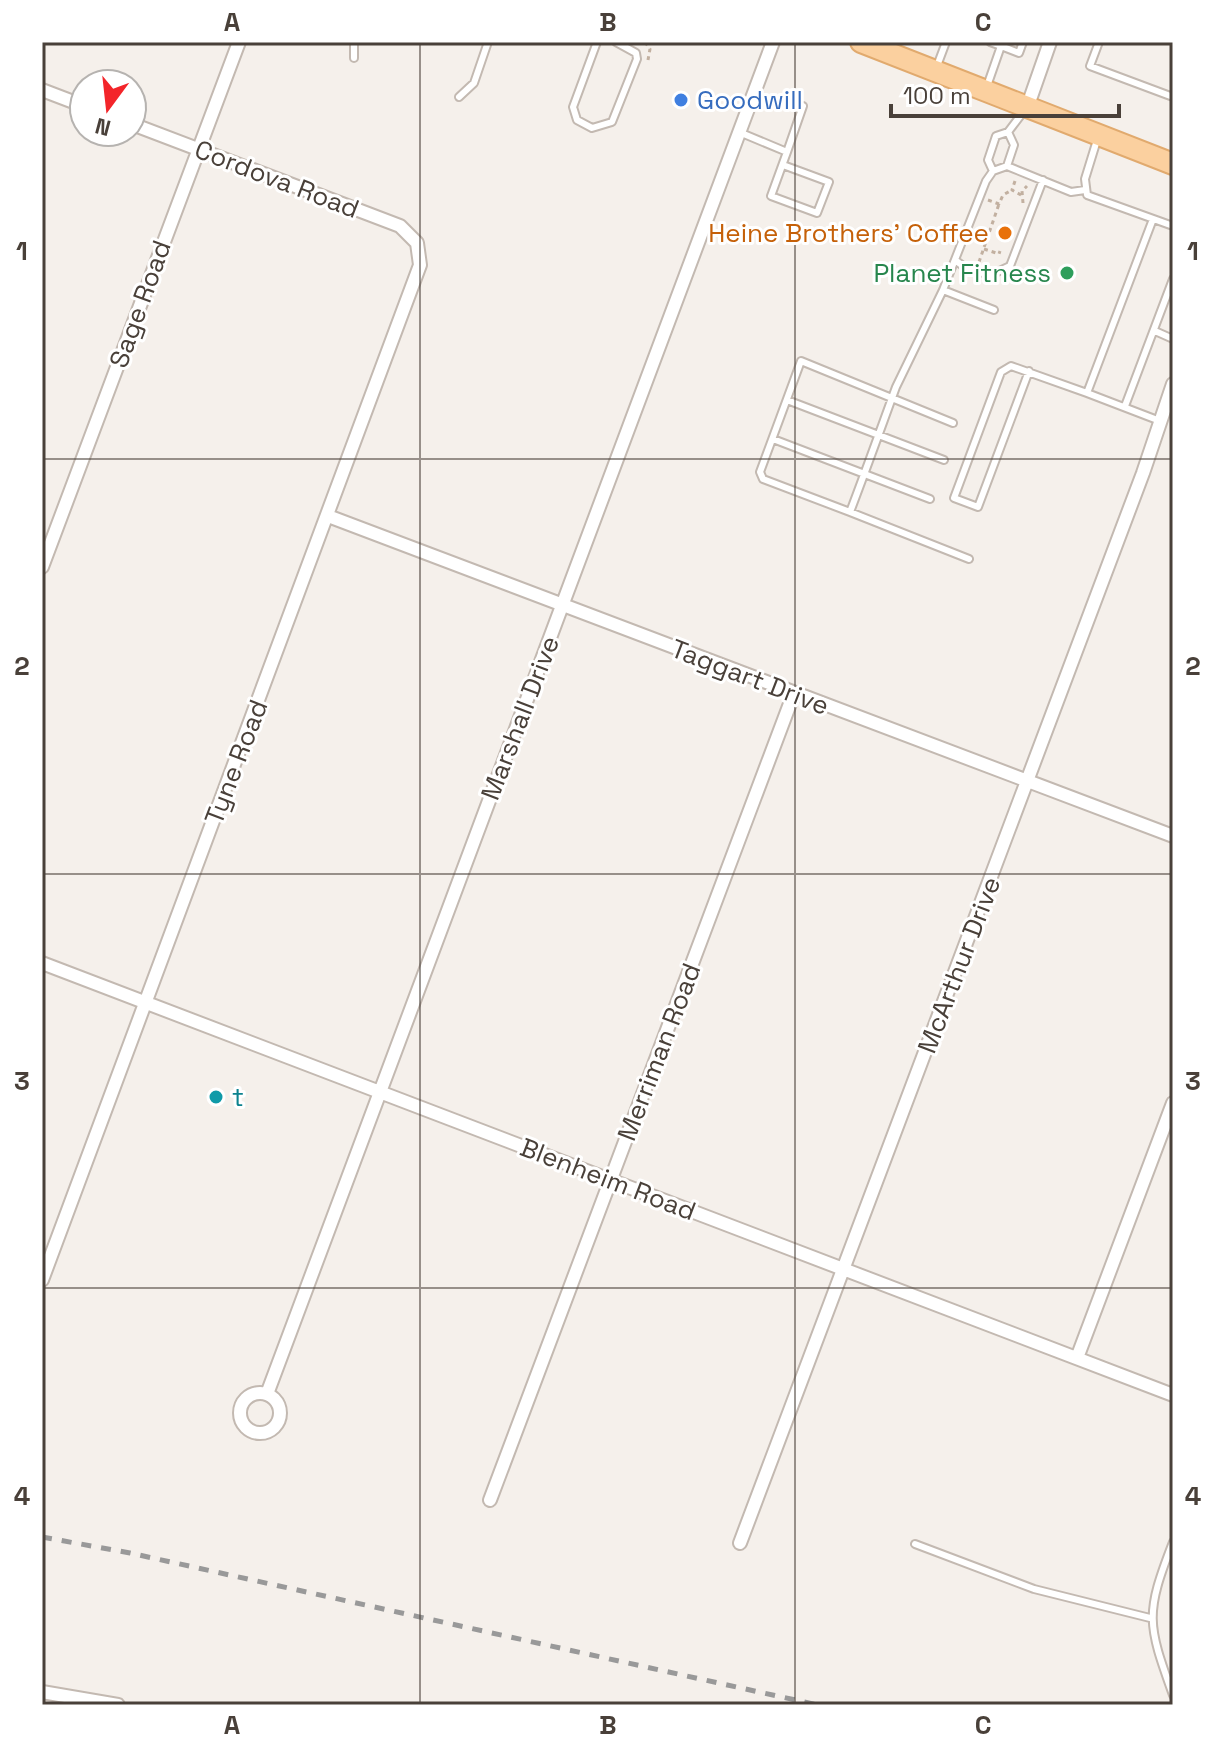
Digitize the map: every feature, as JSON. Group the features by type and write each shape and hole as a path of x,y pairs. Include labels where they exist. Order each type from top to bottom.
{"main road":[{"path":"861,42 896,48 934,73 1173,164"}],"street":[{"name":"Sage Road","path":"42,567 239,42"},
{"name":"Marshall Drive","path":"267,1394 773,42"},
{"path":"1027,108 1050,42"},
{"path":"42,90 68,100"},
{"name":"Cordova Road","path":"148,130 400,226 417,243"},
{"name":"Tyne Road","path":"42,1280 418,274 421,255 417,243"},
{"name":"McArthur Drive","path":"740,1543 845,1269 1173,384"},
{"name":"Taggart Drive","path":"328,516 1173,836"},
{"name":"Merriman Road","path":"490,1500 794,693"},
{"name":"Blenheim Road","path":"42,963 1173,1395"},
{"path":"1077,1358 1173,1103"},
{"path":"42,1692 118,1705"}],"lane":[{"path":"354,42 354,58"},
{"path":"459,97 474,83 488,42"},
{"path":"597,42 573,107 577,120 592,128 612,122 637,59 631,49 616,42"},
{"path":"934,73 946,42"},
{"path":"990,42 1019,53 1023,42"},
{"path":"1099,42 1090,66 1173,97"},
{"path":"985,92 1001,46"},
{"path":"783,165 829,182 817,213 771,196 803,106"},
{"path":"993,171 988,160 996,136 1008,132 1027,108"},
{"path":"739,132 787,152"},
{"path":"1007,166 1014,145 1008,132"},
{"path":"1098,136 1085,190 1087,195 1173,226"},
{"path":"850,512 892,398 943,290 986,181 993,171 1007,166 1071,192 1085,190"},
{"path":"955,260 967,269 991,275 1010,266 1043,180"},
{"path":"1087,393 1153,219"},
{"path":"1125,406 1173,279"},
{"path":"943,290 994,310"},
{"path":"1155,331 1173,339"},
{"path":"953,423 801,361 760,472 763,479 969,559"},
{"path":"1029,371 978,507 954,498 1001,372 1011,366 1029,371 1125,406 1161,421"},
{"path":"787,400 944,460"},
{"path":"773,439 930,499"},
{"path":"1173,1542 1158,1580 1150,1618 1173,1695"},
{"path":"915,1544 1034,1589 1150,1618"}],"path":[{"path":"1000,251 999,254 984,249 1003,195 1012,190 1015,181"},
{"path":"1021,195 1027,186"},
{"path":"1012,190 1021,195 1023,203"},
{"path":"988,199 999,204"}],"railway":[{"path":"42,1537 130,1553 818,1705"}],"place":[{"name":"Goodwill","path":"681,100"},
{"name":"Heine Brothers' Coffee","path":"1005,233"},
{"name":"Planet Fitness","path":"1067,273"},
{"name":"t","path":"216,1097"}]}
